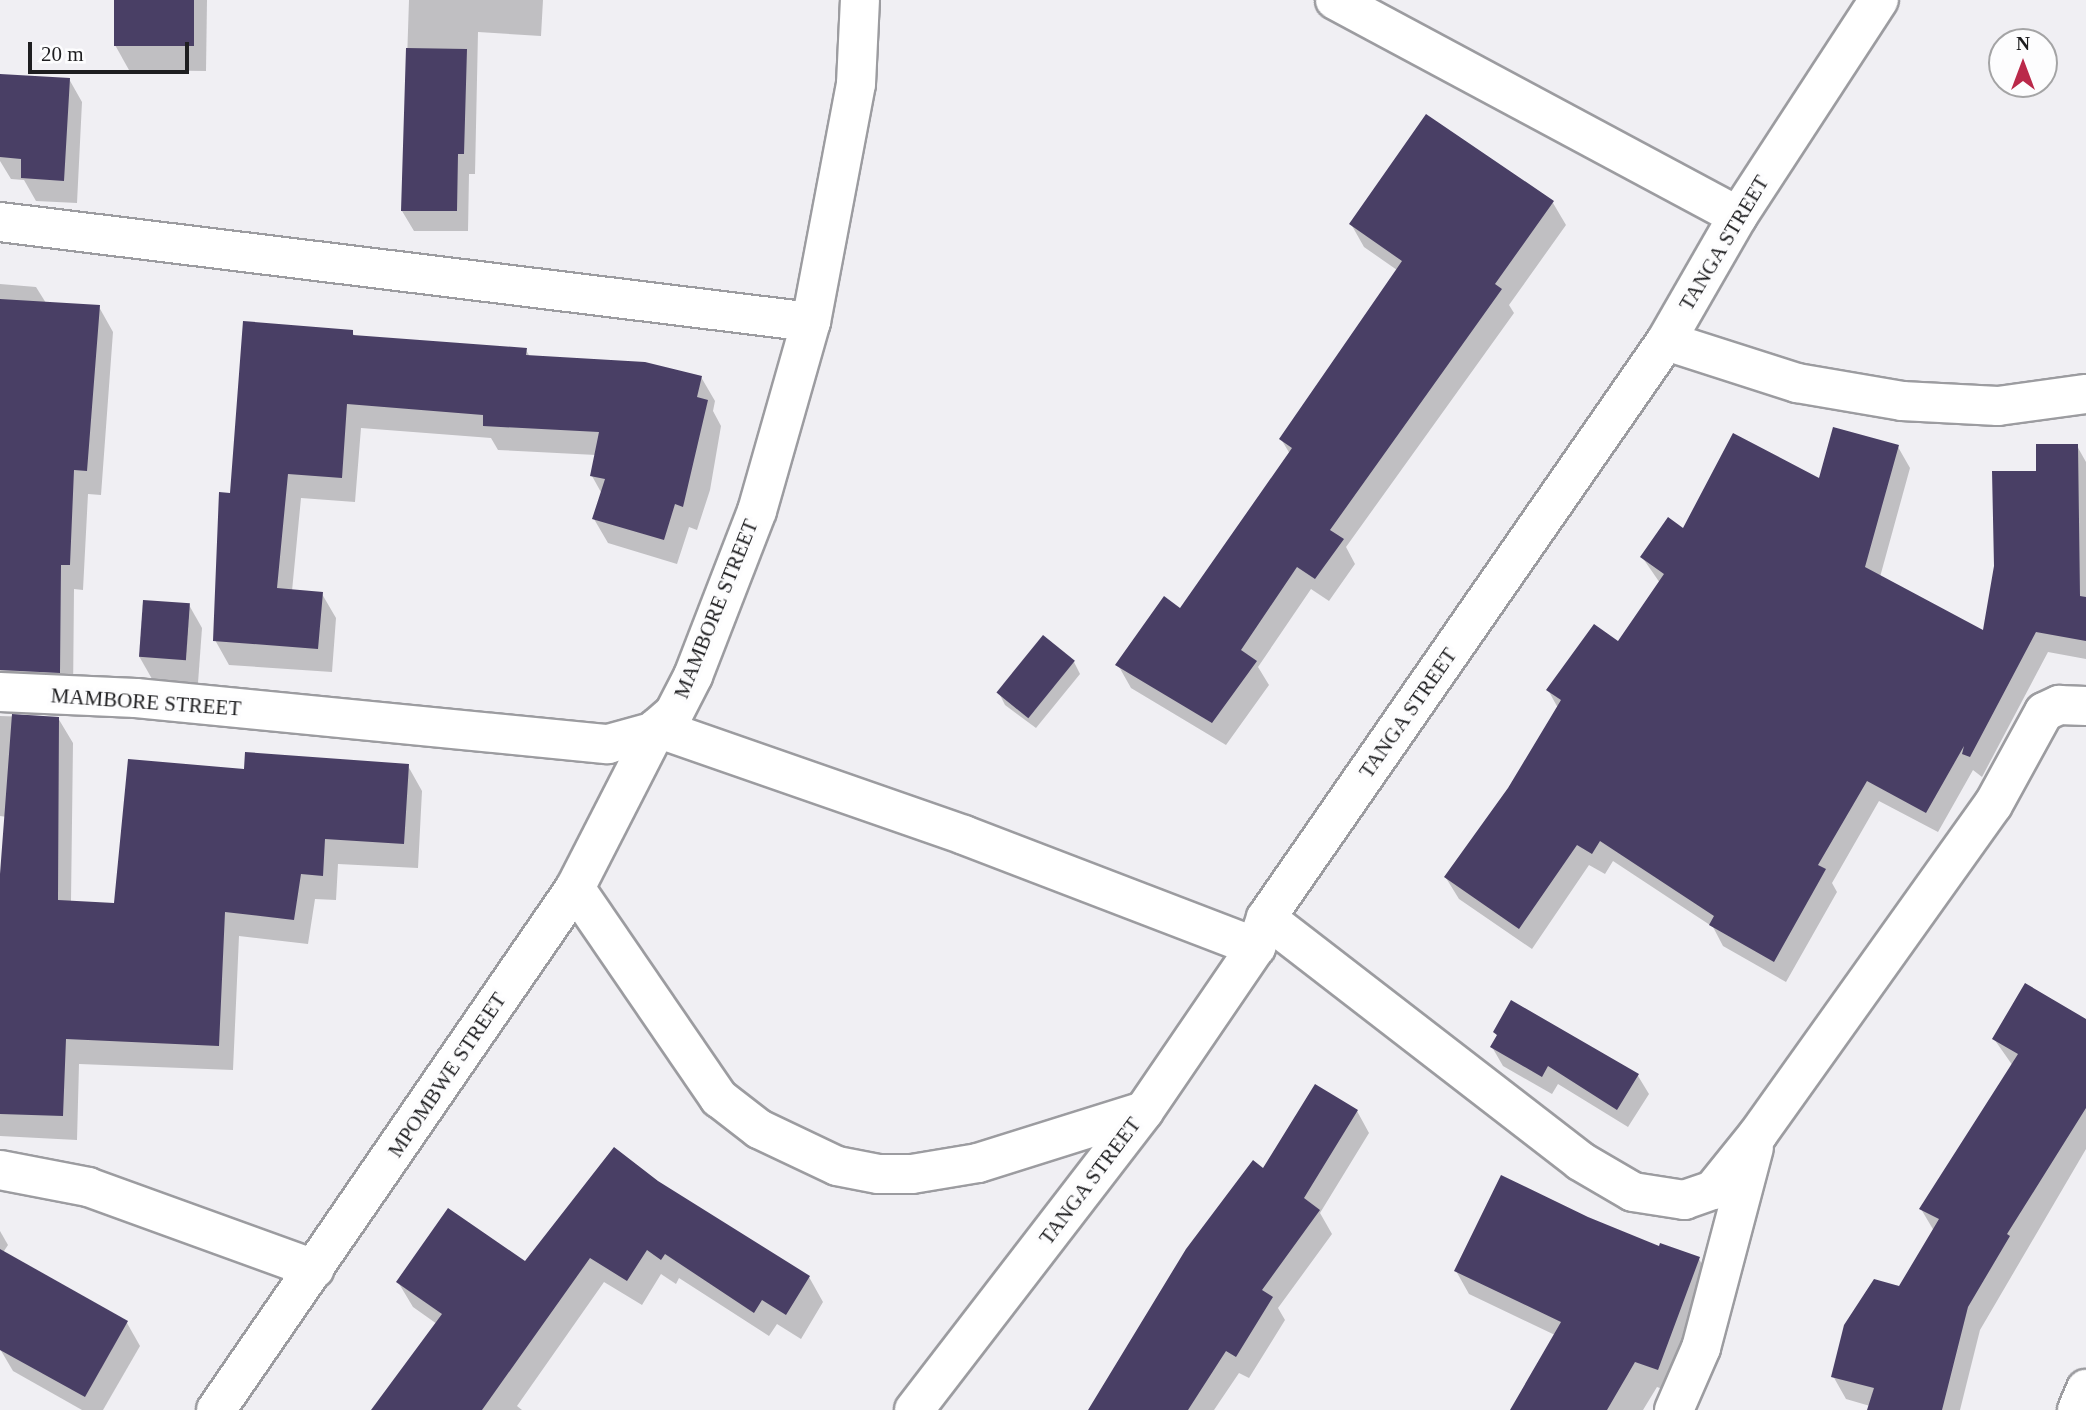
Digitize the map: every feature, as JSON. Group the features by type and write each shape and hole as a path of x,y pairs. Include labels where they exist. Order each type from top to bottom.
{"street":[{"name":"MAMBORE STREET","path":"0,692 136,698 608,744 641,737 657,728 674,713 693,676 757,511 811,322 856,84 860,0"},
{"path":"1335,0 1738,216"},
{"name":"TANGA STREET","path":"914,1410 1144,1111 1261,932 1666,341 1738,216 1879,0"},
{"path":"0,222 811,322"},
{"path":"1666,341 1797,383 1902,401 1998,406 2086,394"},
{"path":"657,728 964,835 1261,932 1580,1161 1633,1192 1684,1199 1713,1190 1758,1134 1993,805 2044,712 2059,705 2086,706"},
{"name":"MPOMBWE STREET","path":"228,1407 315,1269 575,888 657,728"},
{"path":"575,888 719,1098 759,1129 837,1166 878,1174 912,1174 978,1163 1144,1111"},
{"path":"1674,1410 1701,1348 1758,1134"},
{"path":"0,1170 88,1187 315,1269"},
{"path":"2077,1410 2086,1389"}],"building":[{"path":"114,0 194,0 194,46 114,46"},
{"path":"406,48 467,49 464,154 458,154 457,211 401,211"},
{"path":"0,74 70,78 64,181 21,178 21,159 0,157"},
{"path":"1426,114 1554,201 1495,284 1502,289 1330,530 1344,539 1315,579 1297,567 1241,650 1257,661 1212,723 1115,665 1164,596 1180,608 1292,448 1279,439 1402,261 1349,224"},
{"path":"0,299 100,305 87,471 74,470 70,565 61,565 60,673 0,670"},
{"path":"243,321 353,330 353,335 527,348 526,355 645,362 702,376 697,397 708,400 683,507 675,504 664,540 592,519 605,479 590,476 599,432 483,426 483,415 347,404 342,478 288,474 277,588 323,592 318,649 213,641 219,492 230,493"},
{"path":"1833,427 1899,445 1865,567 1983,630 1994,566 1992,471 2036,471 2036,444 2078,444 2080,596 2086,597 2086,641 2036,632 1970,757 1962,754 1964,746 1926,813 1867,781 1818,865 1826,869 1774,962 1709,925 1714,916 1600,841 1592,854 1577,845 1519,929 1444,877 1508,788 1561,700 1546,690 1594,624 1618,641 1664,574 1640,557 1668,517 1683,528 1733,433 1819,478"},
{"path":"143,600 190,603 186,660 139,657"},
{"path":"1043,635 1075,661 1028,718 996,693"},
{"path":"12,714 59,717 58,900 114,903 128,759 244,769 245,752 409,764 404,844 325,839 323,876 301,874 294,920 225,912 219,1046 66,1039 63,1116 0,1114 0,874"},
{"path":"2025,983 2086,1019 2086,1108 2007,1234 2010,1236 1968,1307 1942,1410 1867,1410 1874,1388 1831,1377 1844,1325 1874,1279 1899,1286 1939,1219 1919,1209 2018,1054 1992,1039"},
{"path":"1511,1000 1639,1074 1617,1110 1548,1066 1542,1077 1490,1047 1497,1035 1493,1032"},
{"path":"1315,1084 1358,1110 1304,1198 1320,1210 1262,1290 1273,1297 1236,1357 1226,1351 1188,1410 1088,1410 1186,1249 1253,1160 1263,1168"},
{"path":"614,1147 658,1181 810,1276 786,1315 762,1300 754,1313 665,1254 661,1260 647,1250 627,1281 590,1258 482,1410 371,1410 442,1314 396,1282 448,1208 525,1261"},
{"path":"1501,1175 1588,1217 1659,1246 1660,1243 1700,1257 1658,1370 1635,1362 1607,1410 1510,1410 1561,1322 1454,1271"},
{"path":"0,1249 128,1321 85,1397 0,1350"}]}
